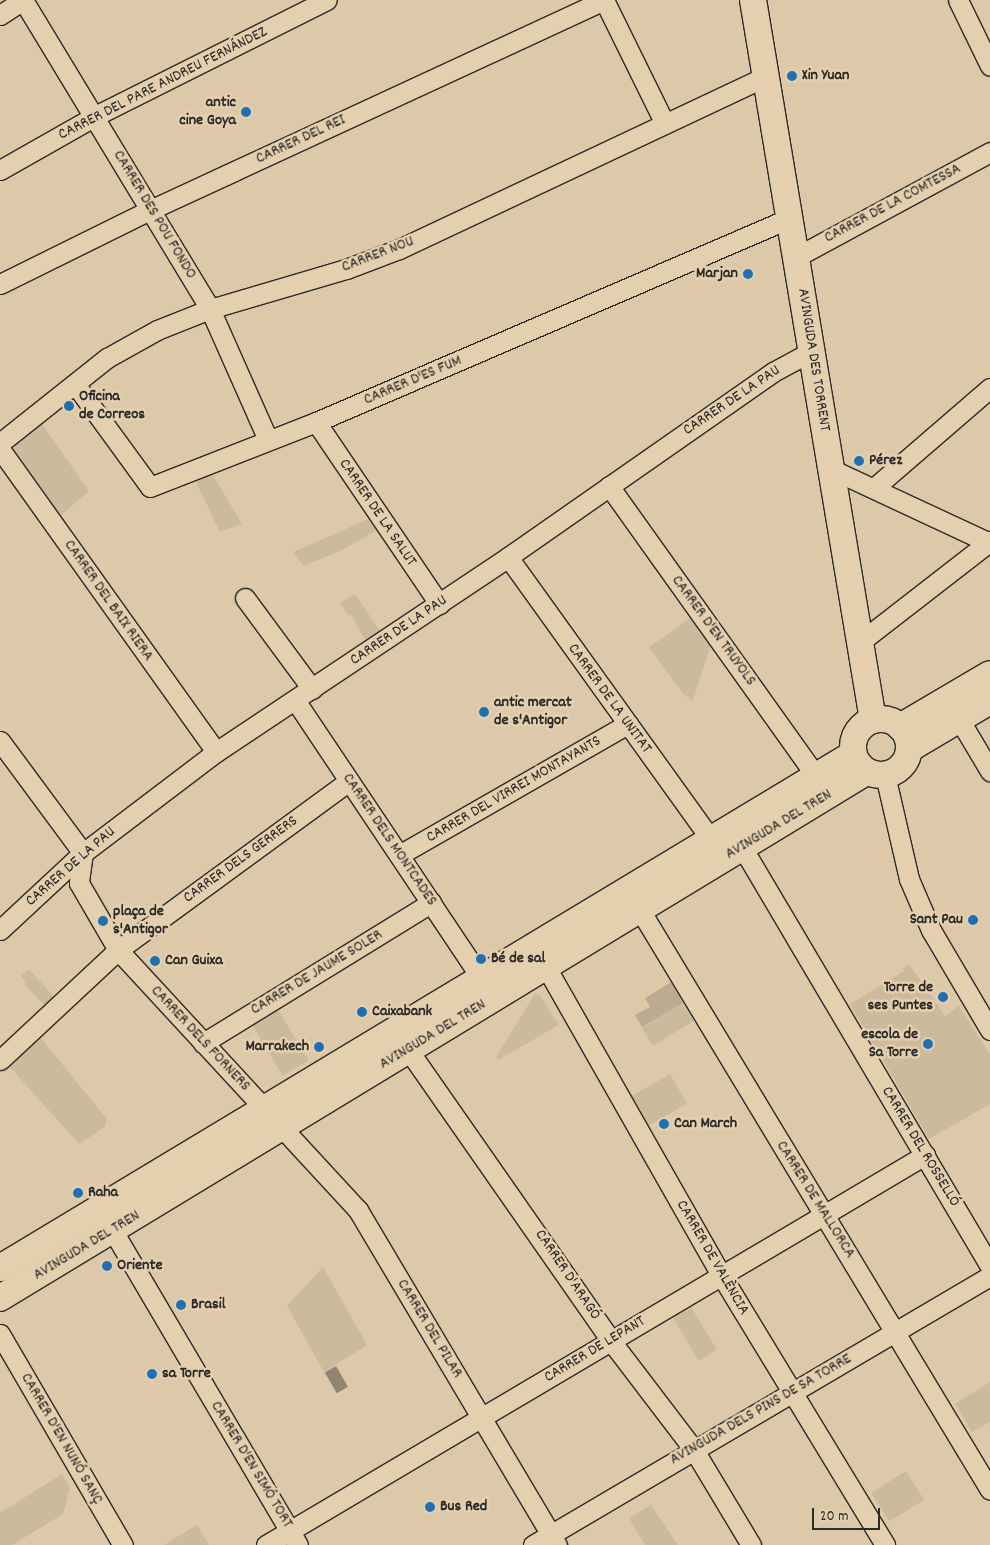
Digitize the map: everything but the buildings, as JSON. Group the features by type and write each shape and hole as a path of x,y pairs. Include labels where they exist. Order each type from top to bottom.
{"main road":[{"name":"AVINGUDA DES TORRENT","path":"752,0 873,720"},
{"path":"905,738 882,719 873,720 858,729 854,737 868,767 902,766 905,738 990,674"},
{"path":"905,738 959,719 990,701"},
{"name":"AVINGUDA DEL TREN","path":"0,1298 281,1128 402,1041 482,979 816,776 868,767"},
{"name":"AVINGUDA DEL TREN","path":"0,1268 264,1108 402,1041 546,967 868,767"}],"street":[{"name":"CARRER DES POU FONDO","path":"23,0 95,116 210,309 268,440"},
{"path":"0,15 23,0"},
{"name":"CARRER DEL PARE ANDREU FERNÁNDEZ","path":"0,170 95,116 327,0"},
{"path":"604,0 664,124"},
{"name":"CARRER DEL REI","path":"0,284 150,210 604,0"},
{"path":"958,0 990,66"},
{"name":"CARRER NOU","path":"0,443 107,358 157,330 210,309 346,268 399,249 766,76"},
{"name":"CARRER DE LA COMTESSA","path":"796,256 990,152"},
{"name":"CARRER D'ES FUM","path":"75,384 150,487 316,422 790,218"},
{"name":"CARRER DE LA PAU","path":"0,930 83,853 216,752 508,557 773,372 812,351"},
{"path":"874,488 990,388"},
{"name":"CARRER DE LA SALUT","path":"316,422 438,604"},
{"name":"CARRER DEL BAIX RIERA","path":"0,449 216,752"},
{"path":"832,469 989,542 860,642"},
{"name":"CARRER D'EN TRUYOLS","path":"609,486 816,776"},
{"name":"CARRER DE LA UNITAT","path":"508,557 711,840"},
{"path":"245,598 312,689"},
{"name":"CARRER DELS MONTCADES","path":"295,700 482,979"},
{"path":"959,719 990,771"},
{"name":"CARRER DEL VIRREI MONTAYANTS","path":"399,856 628,724"},
{"path":"0,741 83,853 78,883 118,950"},
{"path":"868,767 908,879 931,930 990,1030"},
{"name":"CARRER DELS GERRERS","path":"0,1060 118,950 349,781"},
{"name":"CARRER DEL ROSSELLÓ","path":"742,847 990,1266"},
{"name":"CARRER DE JAUME SOLER","path":"203,1043 431,903"},
{"name":"CARRER DE MALLORCA","path":"640,910 823,1214 896,1331 990,1490"},
{"name":"CARRER DELS FORNERS","path":"118,950 281,1128"},
{"name":"CARRER DE VALÈNCIA","path":"546,967 790,1393 885,1545"},
{"name":"CARRER D'ARAGÓ","path":"402,1041 611,1341 694,1450 751,1545"},
{"name":"CARRER DEL PILAR","path":"281,1128 358,1210 554,1539"},
{"name":"CARRER DE LEPANT","path":"266,1545 294,1538 482,1417 925,1155"},
{"name":"CARRER D'EN SIMÓ TORT","path":"113,1231 294,1538"},
{"name":"AVINGUDA DELS PINS DE SA TORRE","path":"533,1545 554,1539 694,1450 990,1276"},
{"name":"CARRER D'EN NUNÓ SANÇ","path":"0,1334 123,1545"}],"shaded area":[{"path":"40,421 89,491 58,518 12,453 13,444"},
{"path":"211,472 242,524 220,532 194,478"},
{"path":"371,518 379,529 342,550 304,566 293,552"},
{"path":"355,594 380,631 365,640 351,614 348,616 340,603"},
{"path":"692,617 711,644 693,701 683,694 649,647"},
{"name":"escola de Sa Torre","path":"909,964 945,1016 959,1006 990,1055 990,1104 929,1139 850,1004 904,971 903,968"},
{"path":"29,969 55,998 46,1007 24,984 26,981 21,976"},
{"path":"671,982 683,1003 642,1027 635,1015 650,1007 645,998"},
{"path":"535,994 540,996 559,1025 498,1060 496,1057"},
{"path":"683,1003 694,1021 653,1046 642,1028"},
{"path":"277,1008 308,1060 283,1076 251,1023"},
{"path":"39,1036 107,1119 105,1127 79,1144 8,1065"},
{"path":"670,1074 687,1103 645,1127 628,1098"},
{"path":"323,1267 367,1345 324,1372 287,1306"},
{"path":"691,1307 717,1350 699,1361 673,1318"},
{"path":"336,1366 348,1387 337,1393 325,1372"},
{"path":"990,1382 990,1422 972,1432 955,1404"},
{"path":"906,1471 924,1500 889,1522 871,1493"},
{"path":"62,1474 70,1488 63,1514 12,1545 0,1545 0,1513"},
{"path":"651,1505 678,1545 645,1545 629,1518"},
{"path":"197,1525 209,1545 164,1545 172,1540"}],"place":[{"name":"Xin Yuan","path":"792,76"},
{"name":"antic cine Goya","path":"246,112"},
{"name":"Marjan","path":"748,274"},
{"name":"Oficina de Correos","path":"69,406"},
{"name":"Pérez","path":"859,461"},
{"name":"antic mercat de s'Antigor","path":"484,712"},
{"name":"Sant Pau","path":"973,920"},
{"name":"plaça de s'Antigor","path":"103,921"},
{"name":"Bé de sal","path":"481,959"},
{"name":"Can Guixa","path":"155,961"},
{"name":"Torre de ses Puntes","path":"943,997"},
{"name":"Caixabank","path":"362,1012"},
{"name":"escola de Sa Torre","path":"928,1044"},
{"name":"Marrakech","path":"319,1047"},
{"name":"Can March","path":"664,1124"},
{"name":"Raha","path":"78,1193"},
{"name":"Oriente","path":"107,1266"},
{"name":"Brasil","path":"181,1305"},
{"name":"sa Torre","path":"152,1374"},
{"name":"Bus Red","path":"430,1507"}]}
